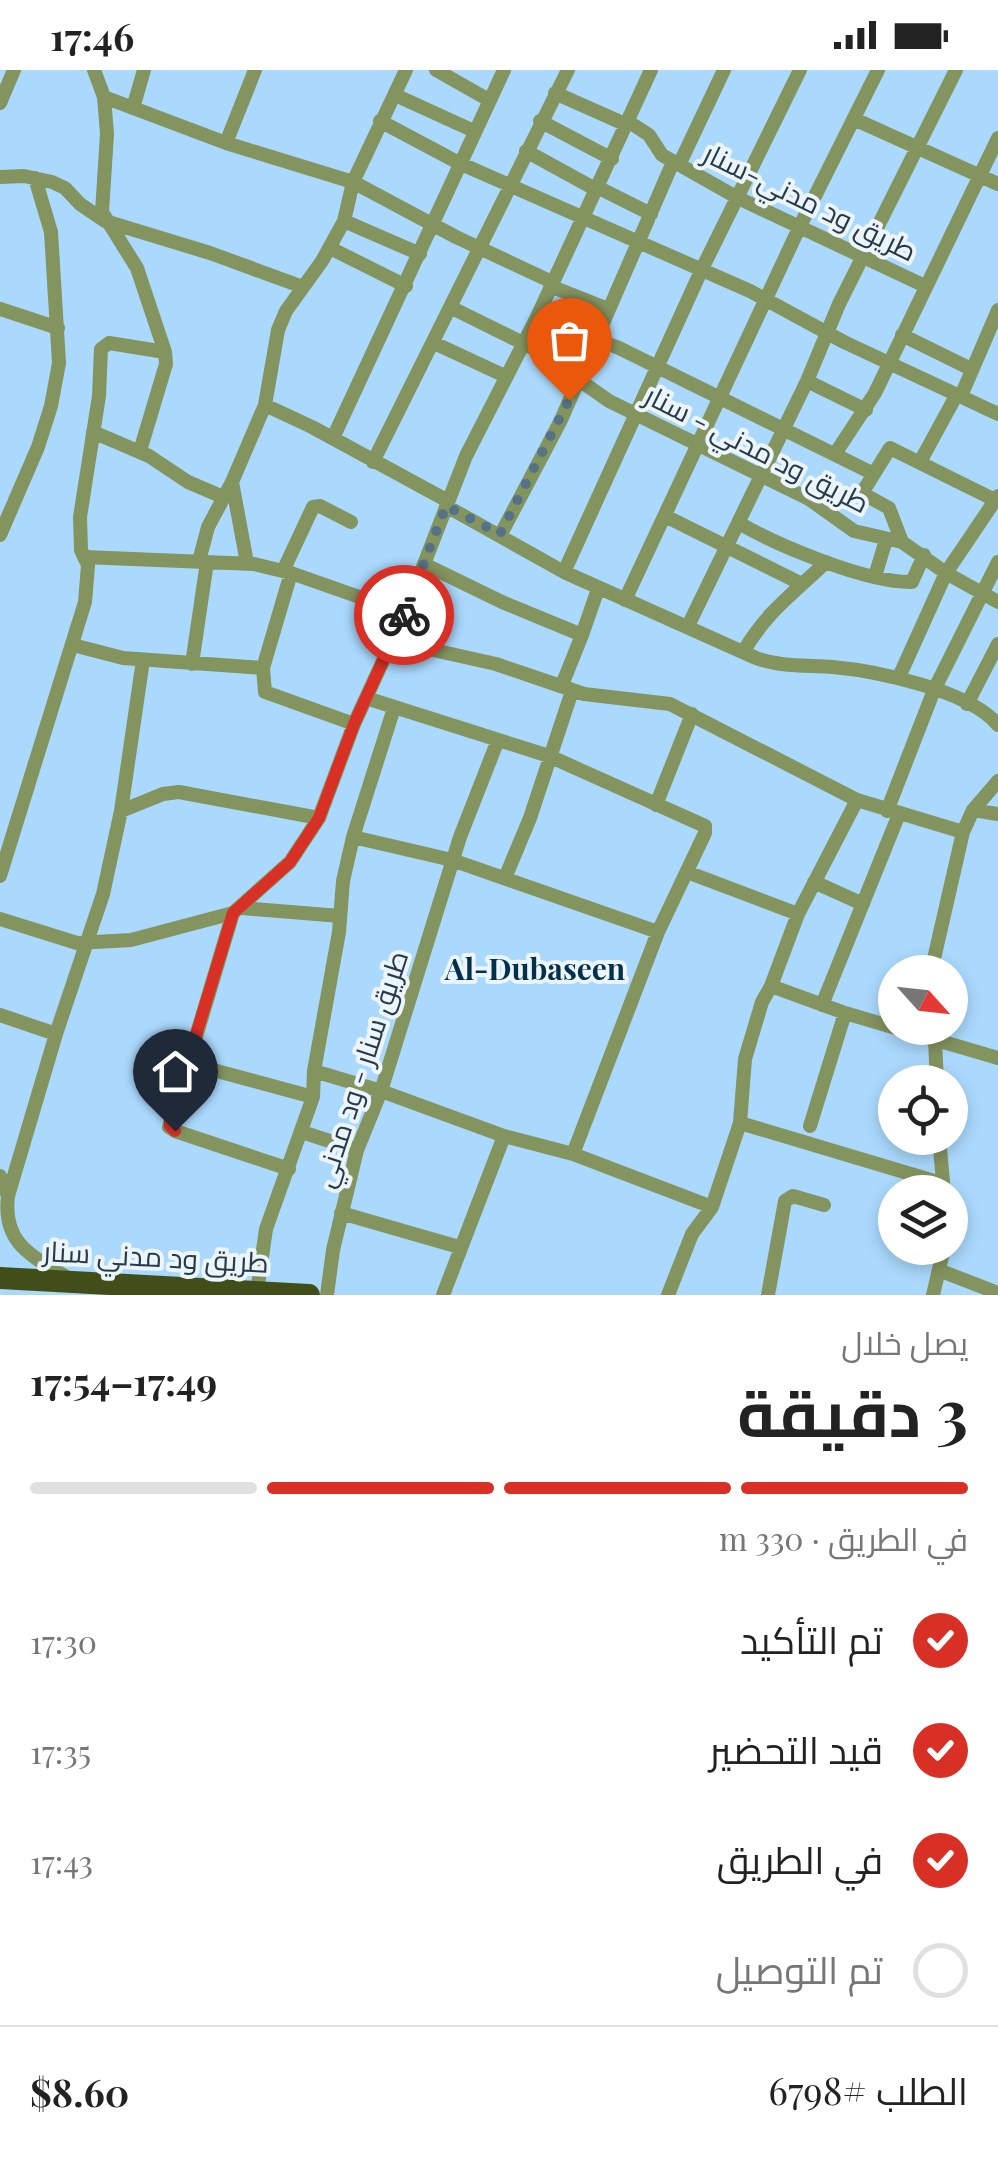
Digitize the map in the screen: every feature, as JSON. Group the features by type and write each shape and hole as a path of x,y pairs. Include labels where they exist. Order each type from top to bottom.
{"highway":[{"name":"طريق ود مدني سنار","path":"0,1278 308,1295"}],"street":[{"path":"0,103 14,70"},
{"path":"94,70 104,97 105,221 138,268 165,352 166,364 140,451"},
{"path":"133,108 144,70"},
{"path":"226,143 254,70"},
{"path":"192,664 203,539 265,405 278,330 344,220 353,182 406,70"},
{"path":"436,70 489,100"},
{"path":"333,438 504,70"},
{"path":"373,462 568,70"},
{"path":"288,1169 170,1126 237,911 290,862 319,818 466,456 537,317 651,70"},
{"path":"676,163 724,70"},
{"path":"564,572 701,272 800,70"},
{"path":"625,600 800,226 878,70"},
{"path":"688,626 956,70"},
{"name":"طريق ود مدني-سنار","path":"556,93 649,135 658,150 676,163 738,198 924,286"},
{"path":"394,94 474,130"},
{"path":"104,97 226,143 353,182 608,310"},
{"path":"854,119 998,184"},
{"path":"380,121 459,163 766,298 827,333 998,414"},
{"path":"540,122 612,159"},
{"name":"طريق ود مدني-سنار","path":"835,454 866,410 998,138"},
{"path":"526,151 650,214"},
{"name":"طريق ود مدني-سنار","path":"500,534 545,454 676,163"},
{"path":"0,177 34,178 66,188 80,204 105,221 304,287"},
{"path":"0,535 6,503 38,447 59,363 51,232 34,178"},
{"path":"344,220 420,254"},
{"path":"330,248 406,286"},
{"path":"452,308 522,344"},
{"path":"0,310 58,328"},
{"path":"920,462 959,395 998,310"},
{"name":"طريق ود مدني - سنار","path":"537,317 597,338 874,474"},
{"path":"902,335 971,369"},
{"path":"0,876 87,590 88,565 80,550 80,516 99,358 109,344 165,352"},
{"path":"434,344 505,376"},
{"name":"طريق ود مدني - سنار","path":"522,344 536,349 577,381 637,415 809,498 854,531 894,541 924,555"},
{"path":"807,382 866,410"},
{"path":"265,405 333,438 598,589 776,663 899,676 968,704 998,725"},
{"path":"93,432 140,451 188,482 222,497"},
{"path":"875,576 894,541 889,508 862,493 890,448 997,498 946,573 899,676"},
{"path":"232,482 247,563"},
{"path":"351,522 320,506 313,507 287,572 262,668 264,692 354,724"},
{"path":"665,516 802,584"},
{"path":"739,523 783,546 875,576 912,582 924,555 946,573 998,602"},
{"path":"84,556 247,563 287,572 405,612"},
{"path":"743,652 784,597 826,562"},
{"path":"822,1005 863,904 934,690 998,562"},
{"path":"424,564 582,635"},
{"path":"505,878 530,818 598,589"},
{"path":"392,641 496,664 567,688 670,704 857,800 962,832"},
{"path":"968,704 998,644"},
{"path":"72,645 143,660 262,668"},
{"path":"75,1282 15,1241 6,1214 56,1034 88,944 128,807 143,660"},
{"path":"366,698 549,756 705,826 658,932 573,1154"},
{"name":"طريق سنار - ود مدني","path":"257,1292 266,1230 313,1096 343,881 353,837 394,708"},
{"path":"656,805 692,714"},
{"name":"طريق سنار - ود مدني","path":"326,1295 357,1150 381,1091 452,860 498,740"},
{"path":"935,955 962,832 973,810 998,782"},
{"path":"128,807 163,794 197,793 319,818"},
{"path":"668,1295 692,1234 712,1208 740,1122 749,1041 762,1002 772,986 798,914 857,800"},
{"path":"973,810 998,814"},
{"path":"353,837 452,860 658,932"},
{"path":"687,872 798,914"},
{"path":"814,882 863,904"},
{"path":"0,919 88,944 131,940 237,911 340,916"},
{"path":"772,986 878,1021"},
{"path":"810,1126 845,1012"},
{"path":"0,1015 56,1034"},
{"path":"950,1045 998,1058"},
{"path":"188,1063 313,1096"},
{"path":"314,1071 504,1136 573,1154 712,1208"},
{"path":"740,1122 903,1175"},
{"path":"302,1132 357,1150"},
{"path":"442,1295 504,1136"},
{"path":"0,1176 8,1196"},
{"path":"768,1295 784,1201 793,1196 824,1206"},
{"path":"342,1213 459,1247"},
{"path":"933,1295 942,1265"},
{"path":"941,1272 998,1294"}],"way so far":[{"path":"404,615 446,506 500,534 545,454 569,400"}],"district":[{"name":"Al-Dubaseen","path":"535,970"}],"route":[{"path":"175,1131 170,1121 233,913 290,862 319,818 354,724 404,615"}]}
